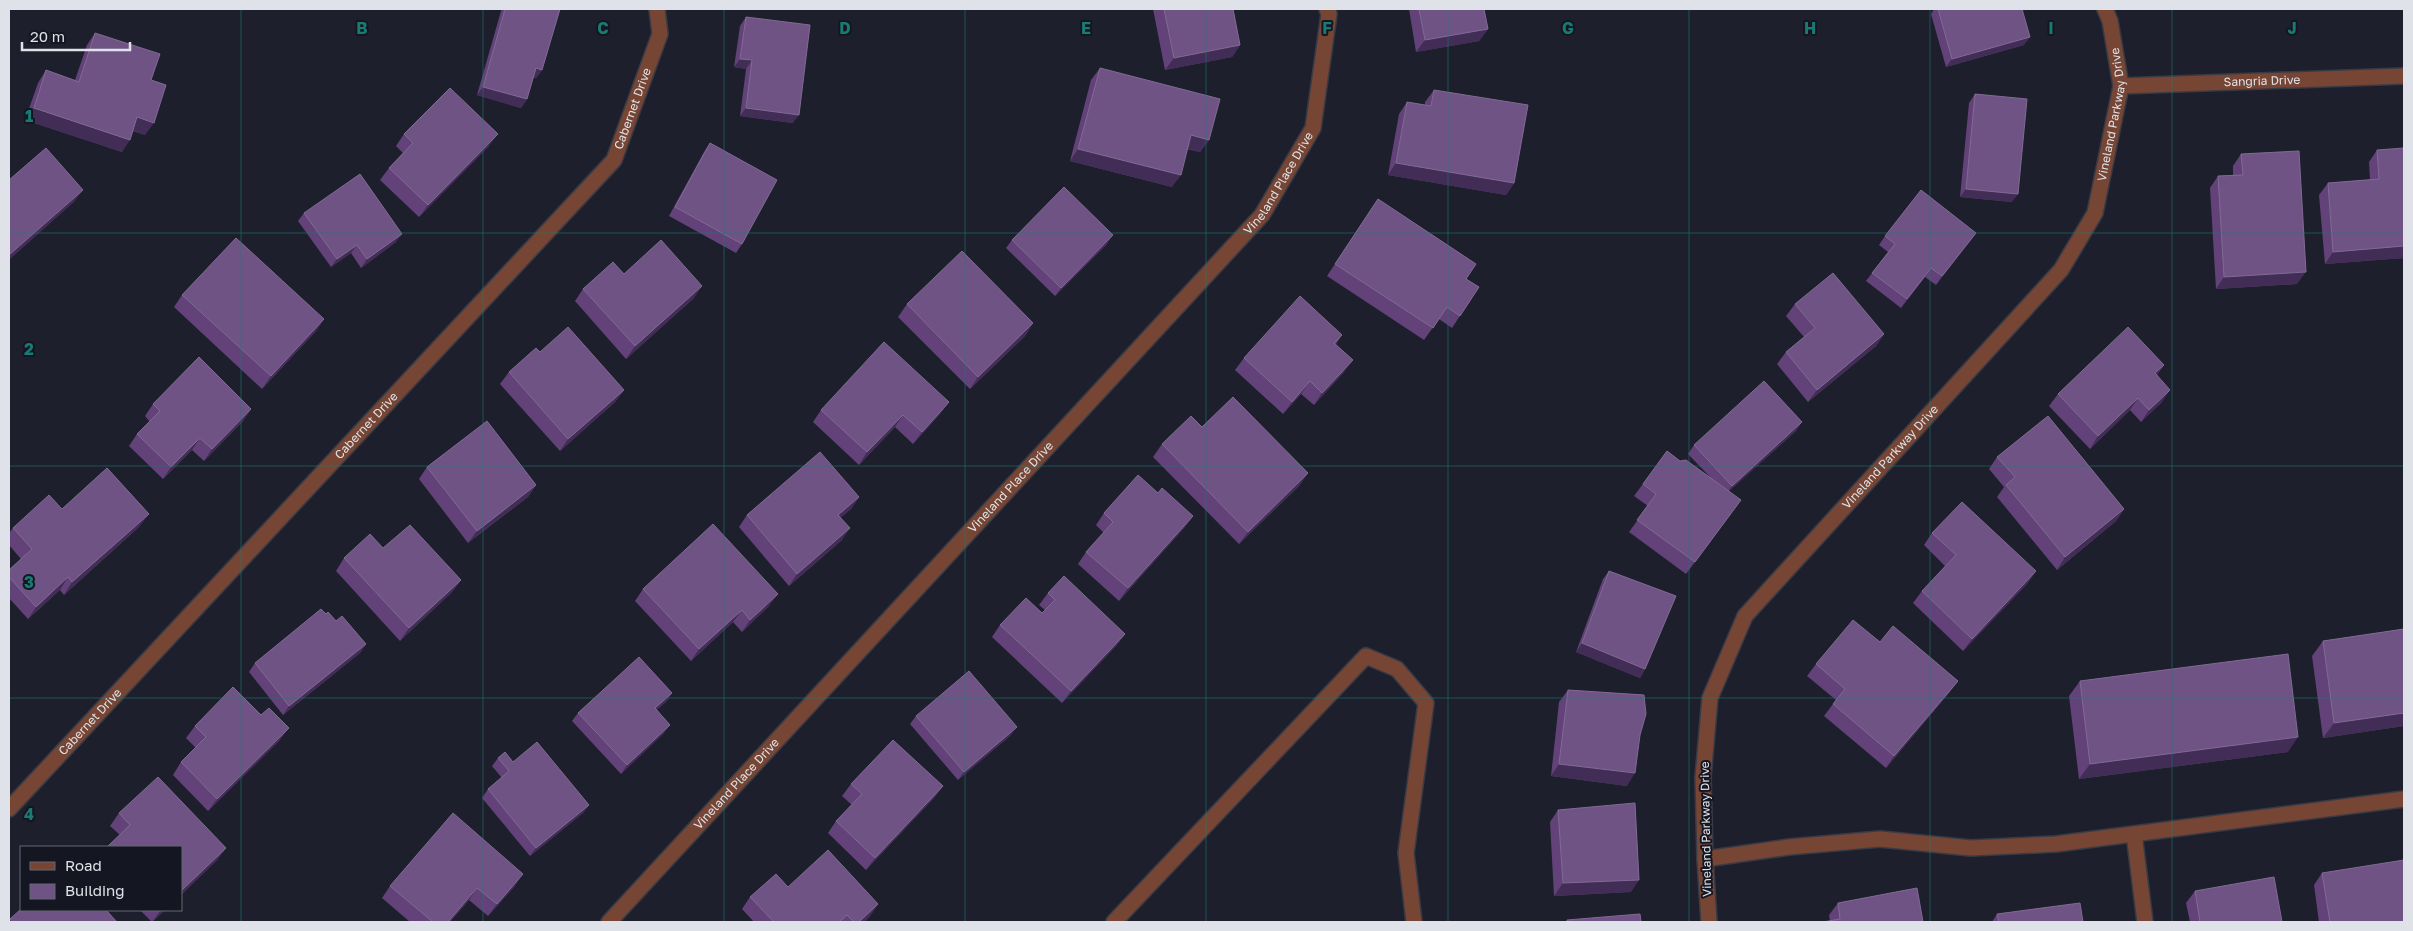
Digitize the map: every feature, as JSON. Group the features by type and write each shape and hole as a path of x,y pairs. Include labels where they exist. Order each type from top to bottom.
{"street":[{"name":"Cabernet Drive","path":"9,810 614,160 660,34 657,9"},
{"name":"Vineland Place Drive","path":"609,922 1262,214 1313,128 1329,14 1327,9"},
{"name":"Vineland Parkway Drive","path":"1709,922 1704,859 1703,777 1710,698 1745,616 2061,270 2095,213 2121,86 2110,21 2105,9"},
{"name":"Sangria Drive","path":"2121,86 2404,76"},
{"path":"1114,922 1366,656 1397,669 1426,703 1406,853 1414,922"},
{"path":"1704,859 1789,847 1880,839 1971,848 2056,844 2404,799"},
{"path":"2134,834 2145,922"}],"building":[{"path":"505,9 560,9 542,70 536,68 527,99 483,87"},
{"path":"1164,9 1233,9 1240,45 1174,58"},
{"path":"1419,9 1484,9 1488,29 1425,40"},
{"path":"1938,9 2022,9 2030,37 1952,59"},
{"path":"746,17 810,25 799,115 746,108 752,60 740,59"},
{"path":"95,33 160,54 151,80 166,85 154,123 137,117 130,140 34,108 46,70 79,82"},
{"path":"1100,68 1220,99 1209,140 1191,135 1181,175 1078,149"},
{"path":"450,88 498,134 428,205 389,168 413,143 404,134"},
{"path":"1434,90 1528,105 1514,183 1396,163 1407,102 1431,106"},
{"path":"1975,94 2027,99 2018,194 1966,189"},
{"path":"710,143 777,180 742,244 675,207"},
{"path":"46,148 83,190 9,255 9,180"},
{"path":"2404,148 2404,246 2333,252 2328,183 2379,179 2377,150"},
{"path":"2299,151 2306,272 2224,277 2218,176 2243,175 2241,154"},
{"path":"360,174 402,234 367,259 357,245 337,259 304,213"},
{"path":"1064,187 1113,235 1061,288 1012,240"},
{"path":"1921,190 1976,233 1942,276 1931,268 1907,299 1872,273 1895,244 1885,236"},
{"path":"1378,199 1476,264 1466,279 1479,287 1460,316 1447,307 1433,328 1335,264"},
{"path":"236,238 324,319 271,376 182,295"},
{"path":"661,240 702,286 635,346 583,289 613,262 624,274"},
{"path":"962,251 1033,323 978,377 907,304"},
{"path":"1833,273 1884,334 1817,390 1786,352 1815,328 1795,304"},
{"path":"1300,296 1342,335 1334,343 1353,360 1322,393 1310,381 1292,402 1244,358"},
{"path":"568,327 624,390 568,439 509,372 536,348 540,352"},
{"path":"2128,327 2164,365 2155,373 2170,390 2149,410 2138,398 2098,436 2058,394"},
{"path":"884,342 949,402 922,432 903,415 867,452 821,410"},
{"path":"199,357 251,409 212,449 200,438 171,467 137,434 160,411 153,404"},
{"path":"1764,381 1802,422 1732,486 1694,445"},
{"path":"1233,397 1308,473 1248,532 1162,444 1191,416 1202,427"},
{"path":"2048,416 2124,509 2065,557 2006,485 2015,477 1997,457"},
{"path":"487,421 536,485 477,531 427,467"},
{"path":"1667,451 1680,461 1686,460 1741,500 1695,562 1637,520 1656,494 1643,484"},
{"path":"820,452 859,497 838,515 850,528 797,574 747,515"},
{"path":"107,468 149,514 72,582 68,577 36,607 9,577 9,570 32,549 13,528 49,495 62,509"},
{"path":"1138,475 1158,493 1162,488 1193,516 1128,588 1086,552 1113,522 1104,513"},
{"path":"1962,502 2036,571 1972,639 1922,591 1956,555 1932,533"},
{"path":"713,524 778,594 750,620 742,610 699,649 643,589"},
{"path":"410,525 461,580 409,628 344,558 370,534 383,548"},
{"path":"1609,571 1676,596 1645,669 1582,643"},
{"path":"1064,576 1125,634 1071,691 1000,625 1026,598 1042,613 1055,600 1048,593"},
{"path":"321,609 326,614 328,612 336,621 342,616 366,644 289,706 255,663"},
{"path":"1853,620 1880,642 1893,626 1958,681 1894,756 1833,704 1845,689 1816,664"},
{"path":"2404,629 2404,713 2334,723 2323,641"},
{"path":"2288,654 2298,737 2090,764 2080,681"},
{"path":"639,657 672,693 655,708 670,725 627,765 578,713"},
{"path":"969,671 1017,727 964,772 916,716"},
{"path":"233,687 261,715 269,708 289,728 217,799 181,762 206,737 195,726"},
{"path":"1568,690 1644,695 1646,714 1640,735 1635,773 1559,764"},
{"path":"893,740 943,786 875,858 836,821 862,794 851,784"},
{"path":"537,742 589,805 536,848 488,789 509,771 498,758 505,752 513,762"},
{"path":"158,777 226,848 182,890 182,846 108,846 130,825 119,813"},
{"path":"1635,803 1639,880 1563,883 1558,810"},
{"path":"453,813 523,874 497,904 477,888 448,922 433,922 390,886"},
{"path":"828,850 878,904 859,922 854,922 847,915 839,922 774,922 750,897 776,874 788,887"},
{"path":"2404,860 2404,922 2330,922 2322,873"},
{"path":"2274,877 2282,922 2200,922 2195,891"},
{"path":"1917,888 1923,922 1823,922 1840,919 1838,903"},
{"path":"2080,903 2083,922 1999,922 1997,914"},
{"path":"20,910 107,911 117,922 12,922 10,919"},
{"path":"1640,914 1641,922 1567,922 1567,920"}]}
